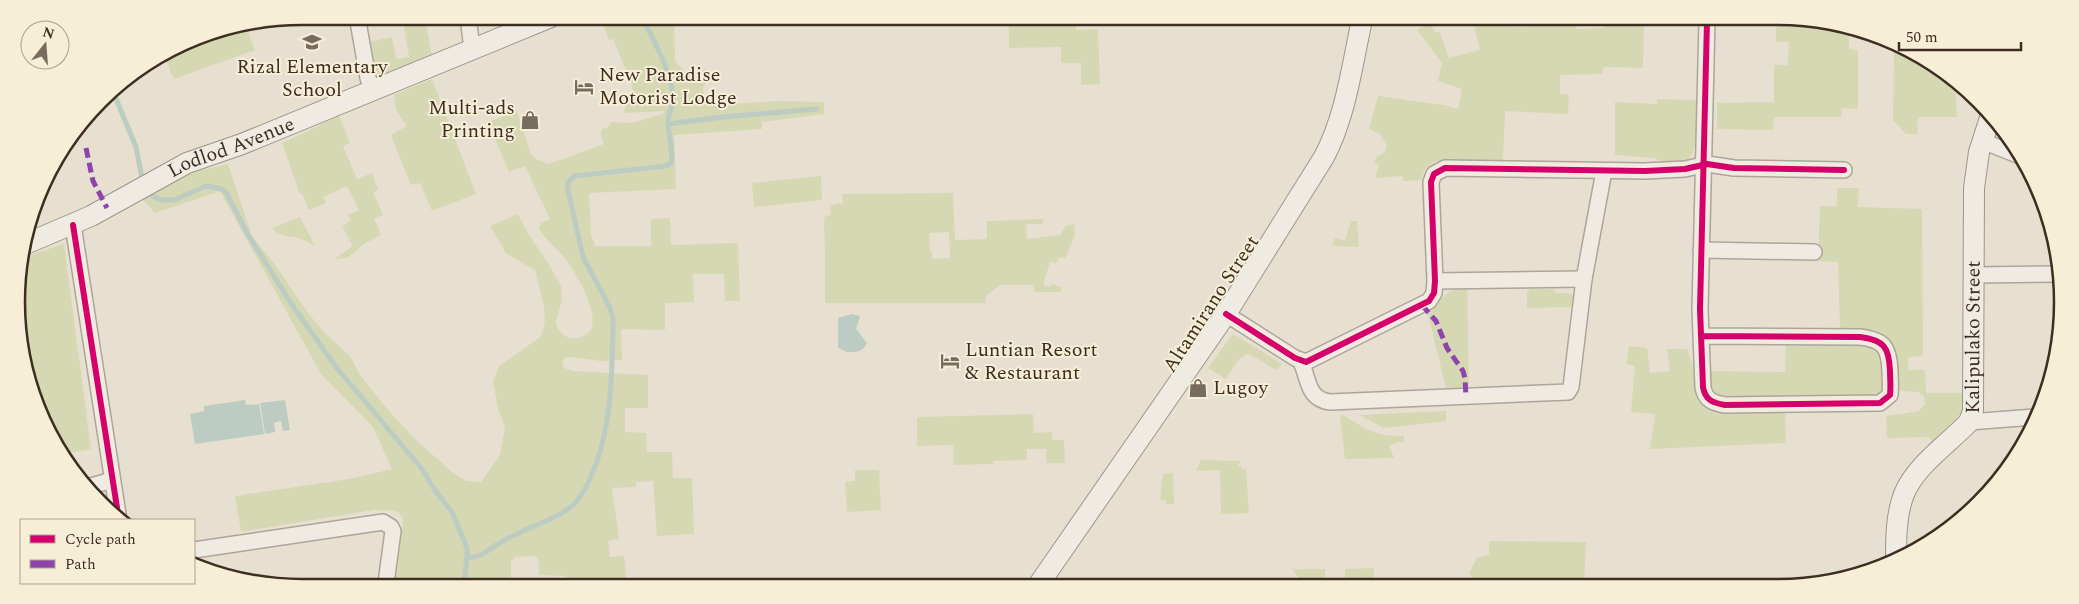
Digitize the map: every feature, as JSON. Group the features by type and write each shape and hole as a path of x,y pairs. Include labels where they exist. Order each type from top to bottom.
{"main road":[{"name":"Lodlod Avenue","path":"31,242 73,225 200,157 236,146 532,25"},
{"name":"Altamirano Street","path":"1042,579 1226,314 1330,146 1349,79 1361,25"},
{"name":"Kalipulako Street","path":"1896,552 1900,508 1908,487 1921,470 1969,422 1974,405 1974,188 1982,141 1988,123"}],"street":[{"path":"359,25 368,78 373,90"},
{"path":"469,25 472,50"},
{"path":"1701,336 1870,338 1884,345 1888,353 1890,395 1880,403 1718,404 1708,399 1704,392 1701,336 1701,250 1707,25"},
{"path":"1982,141 2009,152"},
{"path":"1301,362 1309,361 1429,301 1434,294 1435,281 1430,190 1434,174 1439,170 1445,168 1661,171 1703,165 1734,168 1844,170"},
{"path":"1226,314 1301,362 1312,394 1330,402 1568,392 1571,386 1584,279 1604,171"},
{"path":"73,225 117,508"},
{"path":"1701,250 1814,252"},
{"path":"1974,275 2052,274"},
{"path":"1435,281 1584,279"},
{"path":"1969,422 2029,417"},
{"path":"94,485 112,480"},
{"path":"195,550 383,522 391,527 393,531 387,579"}],"green space":[{"path":"404,25 426,25 432,57 379,78 373,76 367,42 392,37 396,59 409,57"},
{"path":"603,25 674,25 675,61 687,74 705,69 710,72 703,89 707,103 718,105 779,101 824,102 824,114 762,122 762,129 674,135 676,189 589,193 591,235 595,246 651,246 651,219 670,218 671,245 738,243 740,301 725,301 724,274 693,274 694,302 665,303 665,330 621,329 622,360 601,361 569,357 565,358 562,362 564,368 573,371 648,375 648,408 625,408 625,432 646,433 647,452 672,452 673,478 692,478 694,534 657,536 653,481 636,482 636,487 612,488 619,539 608,541 610,557 624,556 627,579 571,579 564,576 539,575 538,559 534,556 515,557 511,562 511,579 396,579 403,519 399,512 390,510 374,510 241,532 235,496 349,479 392,469 373,427 321,374 220,191 155,213 143,200 143,197 192,172 228,164 252,236 273,262 308,313 325,333 350,356 360,375 388,410 415,439 452,472 466,481 481,482 500,455 505,427 498,409 493,382 499,366 539,338 545,322 544,305 536,271 506,253 490,226 518,214 561,286 562,300 556,322 564,335 573,339 588,333 592,326 593,317 586,295 575,273 539,228 540,224 550,219 525,166 509,172 488,122 517,111 531,155 549,164 604,144 600,133 603,128 607,129 611,122 632,123 663,114 664,111 625,113 624,110 633,93 631,82 613,39 609,40"},
{"path":"1009,25 1075,25 1076,30 1098,29 1100,84 1081,85 1081,63 1061,63 1061,47 1009,48"},
{"path":"1426,25 1432,25 1434,31 1440,33 1449,58 1480,50 1474,25 1576,25 1576,29 1604,28 1604,25 1644,25 1643,68 1604,67 1602,74 1560,75 1560,94 1569,95 1568,114 1505,111 1503,161 1435,161 1425,169 1421,180 1403,181 1402,176 1375,178 1379,165 1374,163 1377,157 1385,152 1387,146 1380,134 1369,129 1378,96 1444,105 1458,109 1462,89 1438,81 1442,63 1417,30"},
{"path":"1776,25 1813,27 1849,34 1849,49 1858,50 1858,109 1842,108 1841,117 1774,117 1773,130 1717,129 1717,103 1774,102 1774,65 1788,65 1789,42 1776,42"},
{"path":"247,30 255,50 174,79 166,61 196,46"},
{"path":"1894,51 1916,62 1955,90 1957,117 1918,117 1917,134 1906,134 1893,120"},
{"path":"432,79 476,194 432,211 420,183 411,185 391,135 407,126 396,110 394,95"},
{"path":"1657,99 1698,100 1696,142 1692,154 1686,161 1664,164 1655,158 1615,155 1615,102 1657,104"},
{"path":"339,116 350,143 343,146 357,179 372,173 378,190 373,192 383,215 374,218 381,235 364,244 347,258 334,259 353,246 342,226 351,221 348,215 359,210 347,186 323,197 326,203 309,210 302,193 300,194 282,143"},
{"path":"821,176 822,200 754,207 752,183"},
{"path":"1837,188 1859,188 1858,207 1922,209 1923,356 1908,357 1908,370 1925,370 1926,393 1964,393 1963,414 1931,447 1929,444 1932,440 1928,437 1887,438 1886,416 1919,411 1925,404 1924,396 1918,392 1902,391 1897,387 1893,353 1840,331 1838,262 1818,261 1820,206 1837,206"},
{"path":"953,193 955,240 987,239 987,221 1043,219 1043,224 1026,224 1027,239 1060,235 1066,226 1074,224 1075,236 1065,258 1059,257 1056,263 1050,262 1043,285 1050,287 1052,284 1062,287 1060,292 1034,292 1034,285 1000,285 986,296 986,303 825,303 824,221 825,216 831,215 830,205 843,203 842,194","holes":["949,232 950,258 932,259 929,233"]},
{"path":"300,217 315,246 299,238 281,235 272,228"},
{"path":"1351,221 1357,221 1359,247 1332,246 1335,238 1345,241"},
{"path":"64,244 91,449 70,453 46,408 34,374 27,338 25,302 29,255"},
{"path":"1467,288 1469,387 1446,388 1428,314 1449,292"},
{"path":"1530,289 1554,289 1555,293 1569,293 1574,296 1572,307 1527,308 1527,293"},
{"path":"1232,335 1237,336 1282,364 1277,369 1274,369 1246,354 1238,360 1226,379 1208,368"},
{"path":"1859,340 1879,346 1887,386 1882,395 1721,399 1710,392 1708,371 1785,372 1786,342"},
{"path":"1629,346 1647,348 1650,373 1670,371 1667,349 1687,349 1693,366 1697,393 1785,408 1786,443 1650,449 1655,414 1631,412 1635,366 1626,364"},
{"path":"1446,411 1446,421 1384,428 1359,415"},
{"path":"1033,414 1034,433 1052,432 1052,440 1064,440 1065,463 1046,463 1046,449 1027,449 1027,460 993,461 993,464 954,465 953,445 917,446 917,417"},
{"path":"1343,415 1372,431 1387,435 1404,436 1404,442 1398,442 1389,446 1394,458 1345,459 1340,416"},
{"path":"1201,460 1241,461 1238,465 1246,469 1249,513 1221,514 1220,470 1196,471"},
{"path":"855,470 879,470 881,510 847,512 845,482 855,481"},
{"path":"1173,473 1174,504 1166,504 1166,500 1160,500 1163,474"},
{"path":"1489,541 1586,542 1584,579 1472,579 1469,573 1477,558 1489,555"},
{"path":"1374,568 1373,579 1345,579 1345,569"},
{"path":"1293,569 1325,569 1325,579 1299,579"}],"shaded area":[{"path":"852,314 860,316 856,329 867,343 862,349 850,352 841,350 838,347 838,318"},
{"path":"245,400 246,405 259,404 264,434 195,444 190,414 204,411 204,406"},
{"path":"285,400 290,430 283,431 281,421 274,423 275,432 265,434 260,403"}],"waterway":[{"path":"467,558 482,555 501,542 568,509 577,502 598,460 610,400 613,318 610,308 583,257 567,186 569,181 575,176 666,166 671,163 672,150 668,121 673,100 672,86 661,55 646,25"},
{"path":"115,97 136,147 142,178 145,182"},
{"path":"668,124 816,109"},
{"path":"150,190 154,197 162,200 174,200 206,186 222,189 227,194 247,233 292,305 336,367 422,469 434,489 452,512 467,548 464,579"}],"marked path":[{"path":"86,148 93,181 107,208"},
{"path":"1422,305 1436,321 1447,348 1463,371 1466,397"}],"cycle path":[{"path":"1701,336 1700,309 1707,25"},
{"path":"1226,314 1295,358 1306,362 1429,301 1434,293 1435,281 1431,182 1434,174 1445,168 1645,171 1685,169 1707,164 1734,168 1844,170"},
{"path":"73,225 117,508"},
{"path":"1701,336 1860,337 1875,340 1884,346 1888,356 1890,395 1880,403 1725,405 1713,402 1708,398 1703,387 1701,336"}],"place":[{"name":"Rizal Elementary School","path":"312,42"},
{"name":"New Paradise Motorist Lodge","path":"584,87"},
{"name":"Multi-ads Printing","path":"530,120"},
{"name":"Luntian Resort & Restaurant","path":"950,361"},
{"name":"Lugoy","path":"1198,388"}]}
